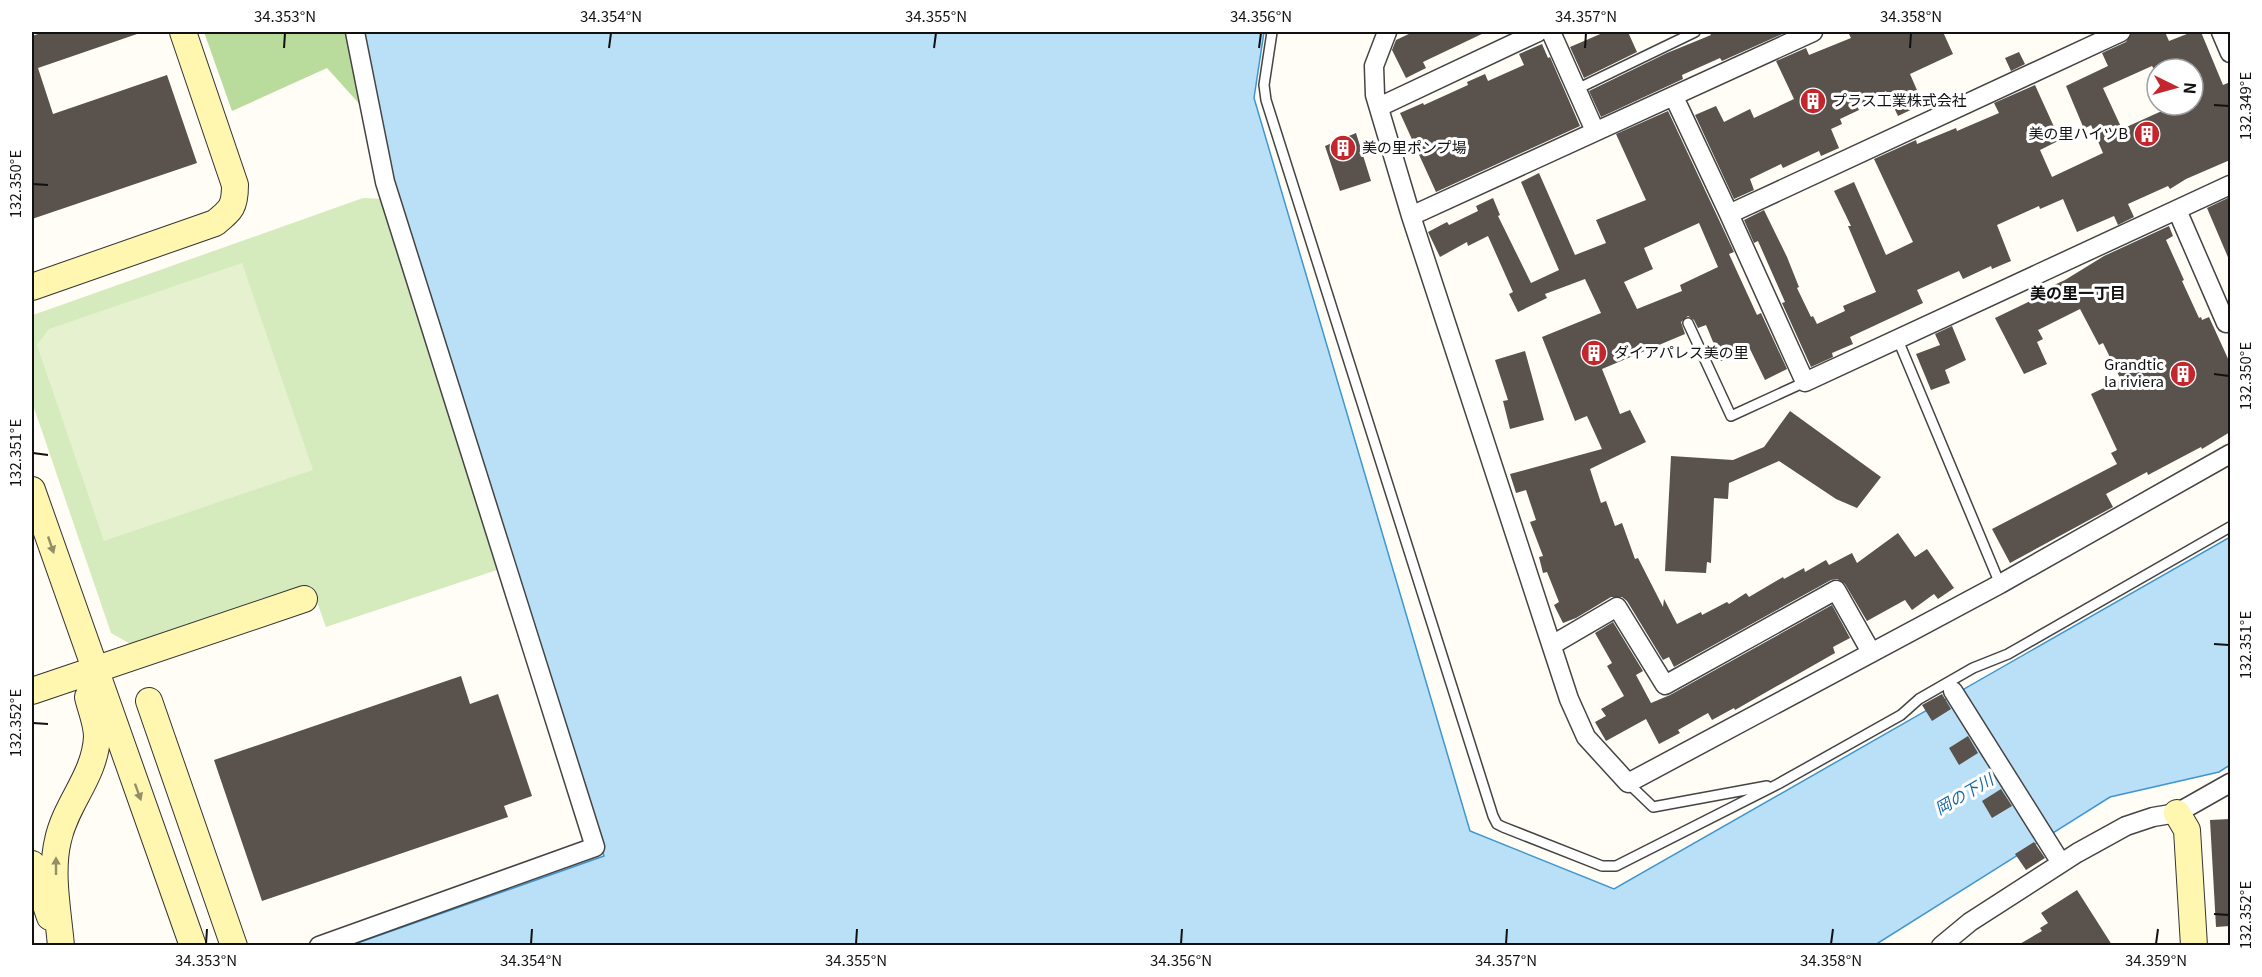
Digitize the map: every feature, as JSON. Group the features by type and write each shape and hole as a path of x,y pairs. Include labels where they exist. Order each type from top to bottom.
{"street":[{"path":"32,287 214,223 230,212 235,200 235,185 183,32"},
{"path":"319,945 595,848 385,182 355,32"},
{"path":"1387,32 1374,66 1375,95 1411,216 1569,699 1586,737 1628,783 2000,584 2230,454"},
{"path":"1379,107 1538,32"},
{"path":"1551,32 1595,131"},
{"path":"1411,216 1813,32"},
{"path":"1729,214 2121,32"},
{"path":"2221,32 2230,53"},
{"path":"1674,97 1805,382 2230,185"},
{"path":"2177,210 2226,323"},
{"path":"32,490 193,945"},
{"path":"1552,645 1617,607 1665,685 1836,590 1871,652"},
{"path":"32,692 304,599"},
{"path":"60,945 55,864 57,843 61,826 85,783 95,751 96,723 88,698 94,670"},
{"path":"1953,691 2056,855"},
{"path":"149,701 234,945"},
{"path":"1941,945 1970,922 2076,853 2126,826 2153,817 2177,813 2230,783"},
{"path":"2177,813 2187,830 2194,945"},
{"path":"32,864 60,945"}],"lane":[{"path":"1272,32 1264,85 1266,99 1497,824 1602,866 1616,866 1778,784 1901,715 1919,699 1964,674 2008,654 2230,527"},
{"path":"1577,89 1695,32"},
{"path":"1688,323 1731,416 1805,382"},
{"path":"1898,340 2000,584"},
{"path":"1628,783 1653,807 1778,784"}],"green space":[{"path":"204,32 348,32 364,109 327,68 232,111"},
{"path":"363,198 386,199 503,568 326,627 311,586 134,646 111,633 32,402 33,315"},
{"path":"242,263 313,470 104,541 37,345 49,329"}],"water":[{"name":"岡の下川","path":"360,32 1264,32 1254,98 1470,831 1614,889 2230,537 2230,765 2219,772 2110,797 1875,945 349,946 604,856 391,189"}],"building":[{"path":"44,32 137,32 137,34 38,68 53,114 167,75 197,163 32,219 32,36"},
{"path":"1413,32 1486,32 1423,62 1426,68 1406,78 1392,50 1396,40"},
{"path":"1605,32 1628,32 1637,52 1584,78 1570,47"},
{"path":"1709,32 1787,32 1722,61 1720,58 1682,75 1683,79 1601,117 1589,91 1667,53 1711,35"},
{"path":"1848,32 1943,32 1953,54 1910,74 1923,104 1898,116 1886,91 1857,106 1859,110 1840,119 1842,124 1831,129 1839,148 1821,156 1819,151 1783,168 1781,164 1750,179 1754,190 1734,199 1695,115 1716,106 1724,122 1750,109 1754,118 1794,99 1776,61 1806,48 1809,55 1851,38"},
{"path":"2132,32 2165,32 2169,41 2192,32 2201,32 2223,85 2230,82 2230,160 2186,179 2170,189 2168,186 2128,204 2134,217 2118,225 2114,216 2077,232 2063,199 2040,209 2039,206 1997,225 2011,261 1992,269 1991,266 1963,279 1959,271 1917,290 1923,303 1850,337 1853,344 1832,353 1833,357 1811,367 1782,303 1785,302 1758,241 1754,243 1744,220 1764,210 1787,257 1799,287 1797,288 1811,317 1813,316 1817,324 1845,311 1843,306 1876,292 1848,226 1851,226 1834,191 1854,182 1886,255 1913,242 1874,159 1916,140 1917,144 1956,128 1957,131 1999,113 1994,103 2035,85 2060,140 2040,150 2052,177 2103,153 2091,125 2084,129 2066,86 2108,66 2102,53 2126,42"},
{"path":"1542,44 1580,126 1436,192 1400,113 1468,85 1467,82 1485,74 1488,81 1524,65 1519,54"},
{"path":"2019,52 2025,64 2011,71 2005,58"},
{"path":"1668,111 1734,252 1729,254 1757,315 1761,313 1787,369 1765,380 1749,347 1721,361 1706,325 1698,328 1694,320 1688,316 1681,322 1685,334 1602,369 1620,414 1630,410 1646,442 1590,469 1601,503 1606,501 1615,526 1622,523 1635,559 1638,558 1663,607 1664,599 1677,624 1701,612 1702,615 1727,602 1729,604 1746,593 1749,597 1783,577 1784,579 1804,568 1805,572 1826,560 1829,565 1852,553 1857,563 1898,533 1915,557 1927,549 1954,588 1938,599 1934,594 1912,610 1905,600 1867,621 1845,584 1837,579 1831,580 1674,667 1669,657 1663,660 1627,601 1622,597 1611,597 1563,623 1554,605 1559,602 1547,572 1543,573 1539,557 1543,556 1530,522 1536,520 1526,490 1516,493 1510,474 1602,449 1587,416 1575,421 1542,337 1601,313 1585,279 1545,294 1547,298 1518,312 1509,294 1513,292 1488,236 1468,246 1467,242 1440,257 1428,232 1447,222 1449,225 1478,211 1476,206 1493,198 1500,215 1498,216 1531,283 1559,270 1521,182 1539,173 1575,255 1606,243 1596,220 1646,200 1616,134","holes":["1699,223 1718,267 1680,285 1682,291 1637,309 1624,282 1653,269 1644,248"]},
{"name":"美の里ポンプ場","path":"1356,133 1371,181 1340,191 1325,146"},
{"path":"2230,197 2230,262 2207,208"},
{"path":"2169,226 2173,236 2166,240 2184,280 2182,281 2199,318 2201,317 2202,320 2209,317 2230,363 2230,432 2202,449 2201,447 2148,475 2147,472 2106,494 2113,507 2010,563 1992,529 2117,464 2111,453 2117,450 2091,394 2121,380 2103,343 2099,345 2080,309 2038,330 2043,339 2037,342 2047,364 2024,374 1995,318 2043,295 2041,291 2065,280 2104,256"},
{"path":"1952,326 1966,360 1945,370 1950,383 1931,390 1916,354 1940,345 1935,334"},
{"path":"1525,351 1544,420 1510,429 1503,401 1508,400 1495,360"},
{"path":"1790,411 1881,477 1857,508 1836,499 1779,461 1729,483 1728,499 1714,498 1711,563 1707,562 1706,573 1665,571 1671,456 1733,460 1764,447"},
{"path":"1832,605 1850,638 1833,647 1835,653 1735,710 1734,708 1712,720 1708,713 1678,730 1680,733 1659,744 1646,719 1606,741 1595,722 1606,716 1601,709 1624,696 1607,666 1612,663 1595,633 1613,622 1643,671 1636,675 1651,703 1670,695"},
{"path":"461,676 470,704 498,694 532,796 504,806 508,817 262,901 214,760"},
{"path":"1942,694 1951,709 1932,721 1922,705"},
{"path":"1968,736 1978,753 1959,765 1949,748"},
{"path":"2001,789 2012,806 1992,818 1982,801"},
{"path":"2230,819 2230,926 2216,927 2210,820"},
{"path":"2034,842 2045,858 2026,870 2015,854"},
{"path":"2077,890 2112,945 2018,945 2042,931 2040,928 2048,923 2041,913"}],"place":[{"name":"プラス工業株式会社","path":"1813,101"},
{"name":"美の里ハイツB","path":"2147,134"},
{"name":"美の里ポンプ場","path":"1343,148"},
{"name":"ダイアパレス美の里","path":"1594,353"},
{"name":"Grandtic la riviera","path":"2183,374"}],"district":[{"name":"美の里一丁目","path":"2078,293"}]}
